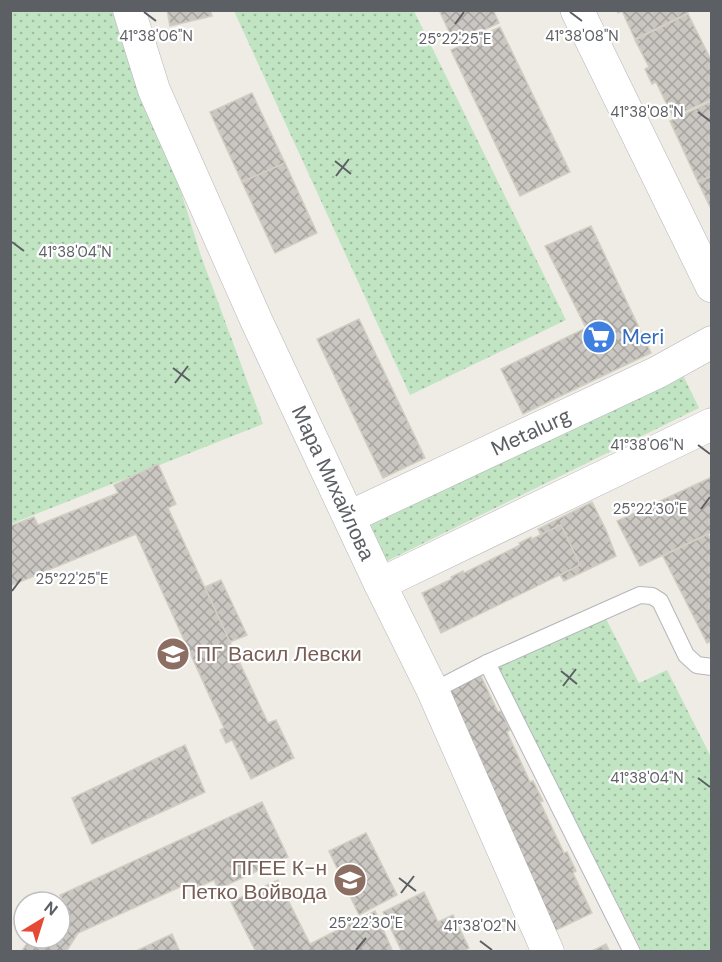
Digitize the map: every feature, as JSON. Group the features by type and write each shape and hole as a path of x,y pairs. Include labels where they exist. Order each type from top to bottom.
{"main road":[{"path":"577,10 711,286"}],"street":[{"name":"Мара Михайлова","path":"129,10 154,90 257,322 433,691 548,951"},
{"name":"Metalurg","path":"349,517 658,372 711,342"},
{"path":"380,584 711,424"}],"lane":[{"path":"433,691 487,663 640,595 651,596 660,602 686,655 697,665 711,667"},
{"path":"487,663 632,951"}],"green space":[{"path":"11,11 125,11 201,256 263,424 11,524"},
{"path":"234,11 414,11 566,320 410,395"},
{"path":"680,369 699,408 381,564 362,526"},
{"path":"603,613 639,683 667,670 711,757 711,951 642,951 497,667"}],"building":[{"path":"167,10 210,10 212,16 170,26"},
{"path":"439,10 493,10 499,23 455,44"},
{"path":"617,10 687,10 688,13 635,39 622,11 618,13"},
{"path":"688,14 712,62 712,99 673,117 656,82 652,84 645,69 649,67 635,40"},
{"path":"500,27 570,172 520,196 451,50"},
{"path":"252,93 285,163 242,182 210,112"},
{"path":"712,101 712,176 698,182 670,121"},
{"path":"285,163 317,233 275,253 242,182"},
{"path":"712,176 712,211 698,182"},
{"path":"591,226 651,353 523,414 501,369 586,328 545,246"},
{"path":"359,319 425,458 383,478 317,339"},
{"path":"158,464 176,504 168,508 268,723 276,720 294,758 251,779 232,740 226,743 220,730 224,728 136,534 10,586 10,526 34,517 38,525 118,493 114,485"},
{"path":"712,477 712,532 640,566 617,521"},
{"path":"592,502 616,556 564,581 560,575 580,565 561,525 541,535 538,529"},
{"path":"561,525 580,565 441,633 422,593 520,545 519,543 531,537 532,539"},
{"path":"708,534 712,542 712,641 707,643 663,556"},
{"path":"221,580 247,635 230,642 205,587"},
{"path":"479,672 498,712 501,711 510,730 507,732 530,782 533,781 543,801 540,802 564,853 567,852 576,871 573,873 592,913 554,931 441,691"},
{"path":"185,745 205,792 92,844 72,798"},
{"path":"262,802 288,857 218,889 214,880 194,889 191,882 78,933 72,942 71,890"},
{"path":"366,833 397,895 359,915 329,851"},
{"path":"278,880 310,944 375,911 393,952 256,952 231,902"},
{"path":"424,892 438,922 453,915 469,948 462,952 402,952 383,912"},
{"path":"172,934 180,952 134,952"},
{"path":"606,944 610,952 590,952"},
{"path":"22,950 67,950 66,952 21,952"}],"place":[{"name":"Meri","path":"599,337"},
{"name":"ПГ Васил Левски","path":"173,654"},
{"name":"ПГЕЕ К-н Петко Войвода","path":"350,880"}]}
